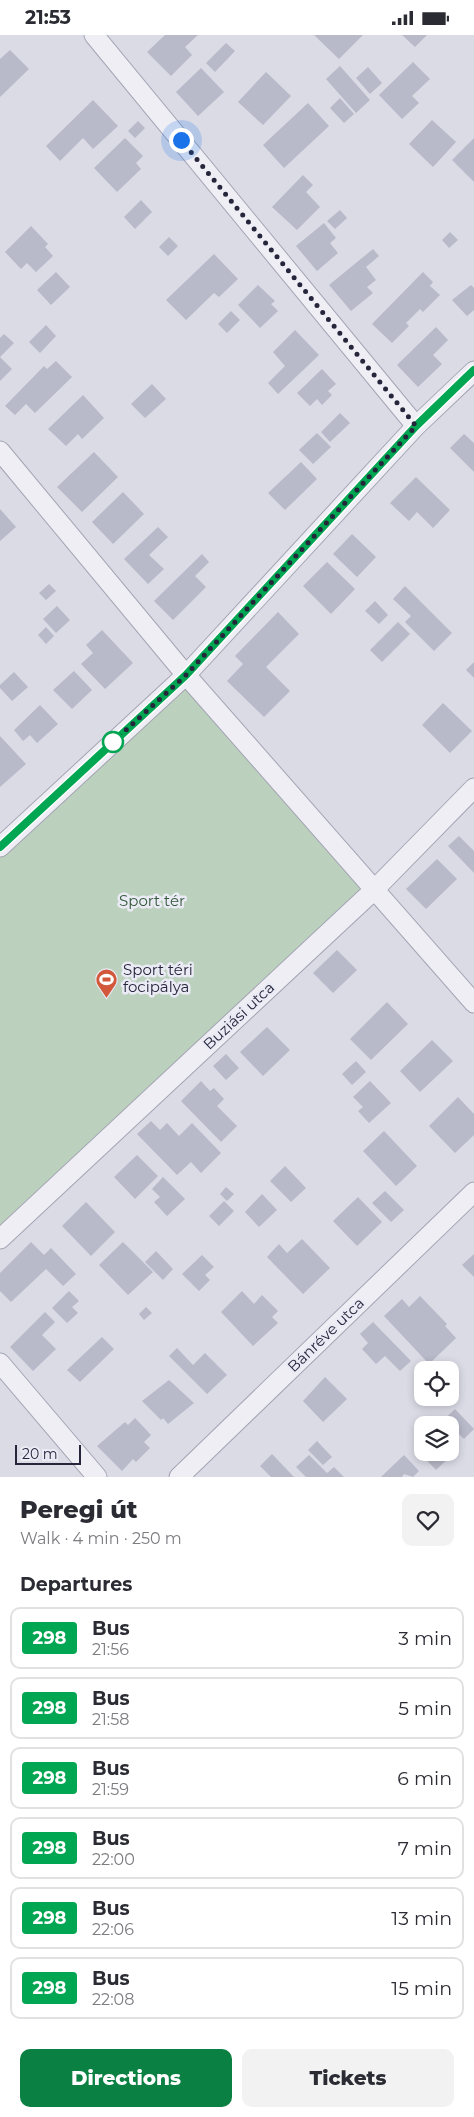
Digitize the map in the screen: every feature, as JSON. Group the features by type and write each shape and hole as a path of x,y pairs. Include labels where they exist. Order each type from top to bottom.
{"street":[{"path":"94,35 416,426"},
{"path":"0,847 186,675 416,426 474,371"},
{"path":"0,451 186,675 373,891 474,1003"},
{"name":"Buziási utca","path":"0,1239 373,891 474,788"},
{"name":"Bánréve utca","path":"179,1477 474,1192"},
{"path":"0,1363 97,1477"}],"green space":[{"name":"Sport téri focipálya","path":"186,675 373,891 0,1239 0,847"}],"building":[{"path":"165,35 198,35 185,47 192,55 171,76 147,52"},
{"path":"314,35 363,35 339,59"},
{"path":"402,35 427,35 415,47"},
{"path":"226,43 235,51 215,72 206,63"},
{"path":"10,50 29,69 0,97 0,59"},
{"path":"413,62 430,79 412,96 419,103 402,119 379,95"},
{"path":"340,66 370,100 356,113 326,79"},
{"path":"368,67 382,83 370,94 356,78"},
{"path":"201,68 224,92 198,116 176,92"},
{"path":"266,72 291,96 263,125 238,102"},
{"path":"340,98 354,114 344,123 330,108"},
{"path":"93,100 118,126 93,149 83,138 60,161 46,146"},
{"path":"308,103 329,126 284,168 263,145"},
{"path":"432,120 456,142 433,167 409,144"},
{"path":"138,121 145,128 135,138 128,131"},
{"path":"125,138 143,156 136,163 141,169 117,192 94,168"},
{"path":"474,138 474,182 452,160"},
{"path":"303,175 313,185 306,192 320,207 297,230 272,207"},
{"path":"141,200 152,212 135,229 124,217"},
{"path":"340,210 347,218 335,229 327,221"},
{"path":"324,223 336,238 330,243 338,253 317,271 296,246"},
{"path":"31,226 48,244 45,247 53,256 36,272 27,263 21,269 5,252"},
{"path":"450,232 458,240 449,248 442,240"},
{"path":"169,237 178,246 168,256 159,247"},
{"path":"373,249 379,256 366,267 376,280 367,287 373,293 351,311 329,285"},
{"path":"214,254 238,279 219,297 214,293 186,320 166,300"},
{"path":"56,272 70,287 51,305 37,290"},
{"path":"423,272 433,282 430,286 440,295 423,312 420,309 406,323 409,326 392,343 372,324"},
{"path":"258,285 275,301 271,304 278,311 260,328 238,305"},
{"path":"471,285 474,288 474,310 467,316 452,300"},
{"path":"231,311 240,320 227,333 218,324"},
{"path":"46,325 56,336 40,353 29,342"},
{"path":"436,327 448,340 433,355 442,364 418,387 397,365"},
{"path":"295,330 319,355 278,394 268,383 285,366 273,352"},
{"path":"4,334 14,343 0,357 0,338"},
{"path":"0,357 12,369 0,381"},
{"path":"56,361 72,377 35,413 26,404 15,415 5,406 44,366 47,369"},
{"path":"322,369 336,384 328,391 332,395 322,405 317,399 310,406 297,393"},
{"path":"152,384 166,399 145,418 131,404"},
{"path":"83,395 104,418 82,439 78,434 66,446 48,429"},
{"path":"340,413 350,423 330,442 321,432"},
{"path":"317,433 331,447 313,464 299,450"},
{"path":"464,434 474,443 474,472 450,448"},
{"path":"94,452 118,477 82,512 57,487"},
{"path":"301,462 317,479 285,510 268,493"},
{"path":"416,477 450,510 433,528 417,512 409,521 390,503"},
{"path":"123,492 144,514 113,544 92,522"},
{"path":"0,509 16,527 0,541"},
{"path":"158,527 168,537 149,555 164,569 148,584 124,559"},
{"path":"352,534 376,557 357,577 333,554"},
{"path":"202,554 209,562 195,576 206,587 173,620 154,601"},
{"path":"327,562 355,589 331,614 303,586"},
{"path":"49,584 56,591 46,600 39,593"},
{"path":"405,586 452,633 434,651 405,622 411,616 393,599"},
{"path":"375,601 388,615 379,624 365,611"},
{"path":"57,606 70,620 56,633 43,619"},
{"path":"278,612 299,634 266,667 290,691 264,717 227,681 243,664 235,656"},
{"path":"398,622 410,634 382,662 370,650"},
{"path":"46,627 54,636 46,644 38,635"},
{"path":"102,630 133,663 105,689 81,664 93,653 86,645"},
{"path":"474,662 474,678 466,670"},
{"path":"74,671 92,690 72,709 53,690"},
{"path":"14,672 28,687 12,701 0,688 0,685"},
{"path":"443,703 472,731 450,753 422,725"},
{"path":"40,705 58,724 37,743 30,735 23,741 14,730"},
{"path":"0,736 26,764 0,787"},
{"path":"459,836 474,851 474,873 448,846"},
{"path":"437,859 457,879 426,909 406,889"},
{"path":"337,950 357,970 333,993 313,973"},
{"path":"387,1002 408,1024 371,1060 350,1039"},
{"path":"267,1027 290,1050 263,1076 240,1052"},
{"path":"432,1040 453,1061 420,1092 400,1071"},
{"path":"226,1054 239,1068 226,1080 213,1066"},
{"path":"356,1061 366,1072 352,1085 342,1074"},
{"path":"201,1081 210,1091 214,1088 224,1099 217,1106 237,1126 221,1142 181,1101"},
{"path":"370,1081 391,1103 369,1123 358,1111 363,1107 353,1097"},
{"path":"458,1097 474,1114 474,1135 455,1153 429,1126"},
{"path":"151,1121 160,1130 167,1123 179,1136 192,1123 221,1153 201,1173 191,1162 177,1175 137,1134"},
{"path":"384,1131 417,1166 396,1186 363,1151"},
{"path":"137,1155 158,1176 135,1199 114,1177"},
{"path":"285,1166 306,1188 291,1202 270,1181"},
{"path":"163,1177 185,1199 167,1216 154,1202 160,1197 152,1189"},
{"path":"226,1187 234,1194 227,1201 220,1194"},
{"path":"385,1191 404,1210 391,1222 372,1203"},
{"path":"262,1194 277,1210 259,1227 245,1212"},
{"path":"358,1197 382,1222 357,1246 333,1221"},
{"path":"224,1201 234,1211 219,1226 209,1216"},
{"path":"86,1202 115,1232 91,1256 62,1226"},
{"path":"302,1239 330,1268 303,1294 267,1257 279,1244 287,1253"},
{"path":"31,1242 44,1255 51,1248 76,1274 63,1286 46,1269 11,1302 0,1291 0,1273"},
{"path":"123,1242 153,1272 128,1295 99,1265"},
{"path":"156,1251 173,1269 163,1280 145,1262"},
{"path":"474,1254 474,1277 462,1265"},
{"path":"202,1255 214,1267 205,1275 210,1280 199,1291 182,1274"},
{"path":"69,1291 79,1301 72,1307 78,1313 67,1323 52,1308"},
{"path":"242,1291 254,1304 262,1295 278,1311 272,1317 278,1323 253,1346 221,1312"},
{"path":"420,1296 447,1324 445,1326 456,1338 432,1361 426,1361 384,1316 402,1299 409,1307"},
{"path":"146,1307 152,1313 144,1320 139,1314"},
{"path":"45,1312 55,1322 42,1335 56,1349 33,1371 10,1347"},
{"path":"373,1322 411,1361 400,1371 385,1356 376,1364 362,1349 368,1343 360,1334"},
{"path":"102,1337 114,1349 80,1382 67,1370"},
{"path":"177,1348 193,1365 205,1353 227,1375 207,1394 169,1356"},
{"path":"325,1377 347,1399 323,1422 303,1401"},
{"path":"169,1380 194,1403 168,1424 163,1418 161,1420 142,1401"},
{"path":"455,1409 474,1429 464,1439 459,1434 459,1416 448,1416"},
{"path":"135,1418 151,1435 144,1442 150,1448 136,1462 133,1459 122,1471 97,1446 125,1422 128,1425"},
{"path":"317,1441 332,1457 323,1465 308,1450"},
{"path":"272,1454 294,1477 271,1477 260,1466"},
{"path":"309,1455 327,1473 334,1467 344,1477 306,1477 296,1467"},
{"path":"404,1455 419,1471 413,1477 404,1474 402,1477 381,1477"},
{"path":"427,1461 446,1461 436,1470"}],"bus line":[{"name":"298","path":"0,847 186,675 416,426 474,370"}],"place":[{"name":"Sport téri focipálya","path":"107,998"}],"route":[{"path":"113,742 186,675 416,426 181,140"}],"park label":[{"name":"Sport tér","path":"152,901"}]}
